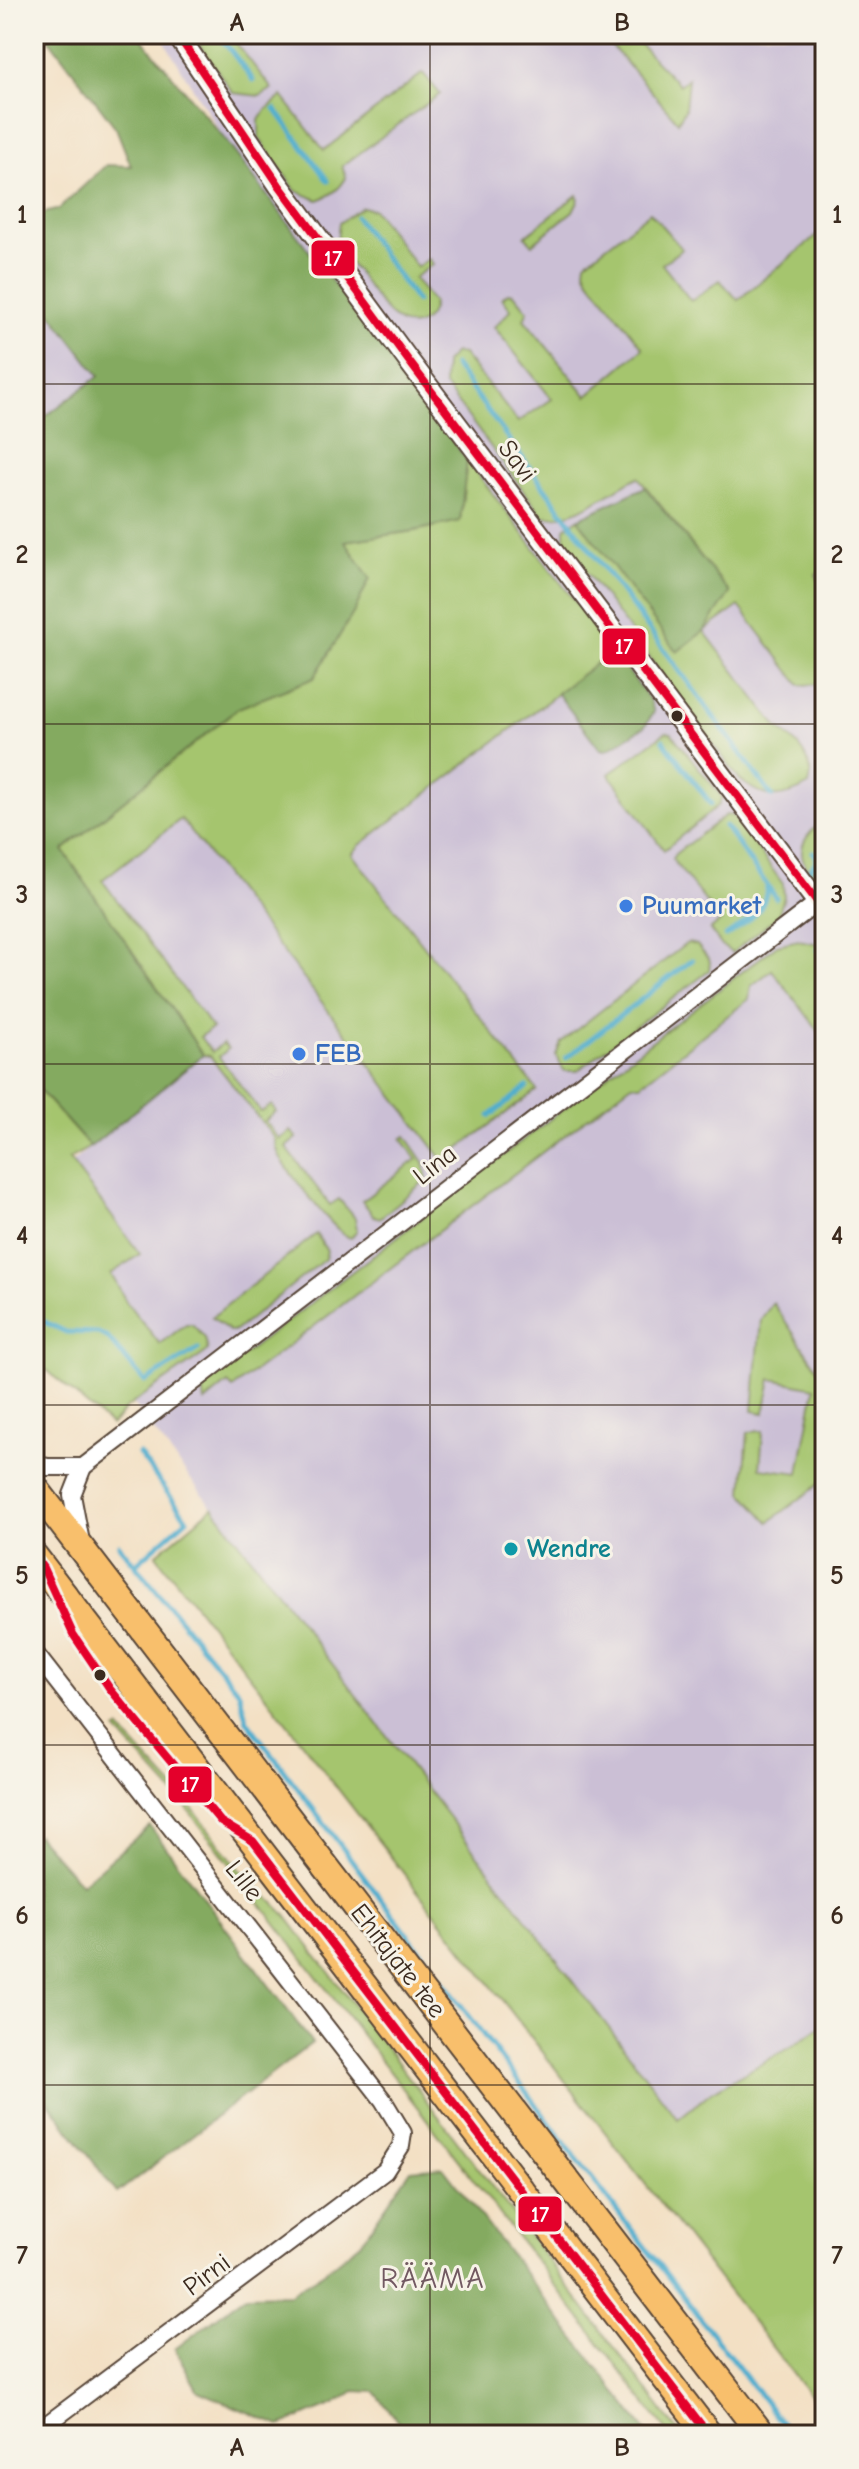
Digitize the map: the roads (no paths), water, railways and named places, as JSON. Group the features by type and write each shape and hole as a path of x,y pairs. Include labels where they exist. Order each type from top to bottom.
{"highway":[{"name":"Ehitajate tee","path":"34,1487 762,2435"},
{"name":"Ehitajate tee","path":"34,1556 709,2435"}],"street":[{"name":"Savi","path":"177,34 279,185 399,348 821,907"},
{"name":"Lina","path":"83,1467 821,907"},
{"path":"34,1464 83,1467 72,1495 83,1552"},
{"name":"Lille","path":"34,1652 383,2100 403,2133 401,2146"},
{"name":"Pirni","path":"34,2434 385,2171 401,2146"}],"waterway":[{"path":"218,34 253,80"},
{"path":"275,109 328,181"},
{"path":"356,217 416,301"},
{"path":"454,365 772,796"},
{"path":"663,740 711,804"},
{"path":"725,826 776,898"},
{"path":"810,869 817,860 813,852"},
{"path":"726,936 758,910 763,904 767,887"},
{"path":"818,950 825,959"},
{"path":"566,1058 692,960"},
{"path":"490,1116 527,1087"},
{"path":"34,1317 66,1332 98,1333 107,1337 145,1382 198,1349"},
{"path":"136,1564 187,1519 139,1454"},
{"path":"119,1545 239,1692 247,1721 576,2158 791,2435"}],"place":[{"name":"Puumarket","path":"626,906"},
{"name":"FEB","path":"299,1054"},
{"name":"Wendre","path":"511,1549"}],"district":[{"name":"RÄÄMA","path":"433,2278"}]}
